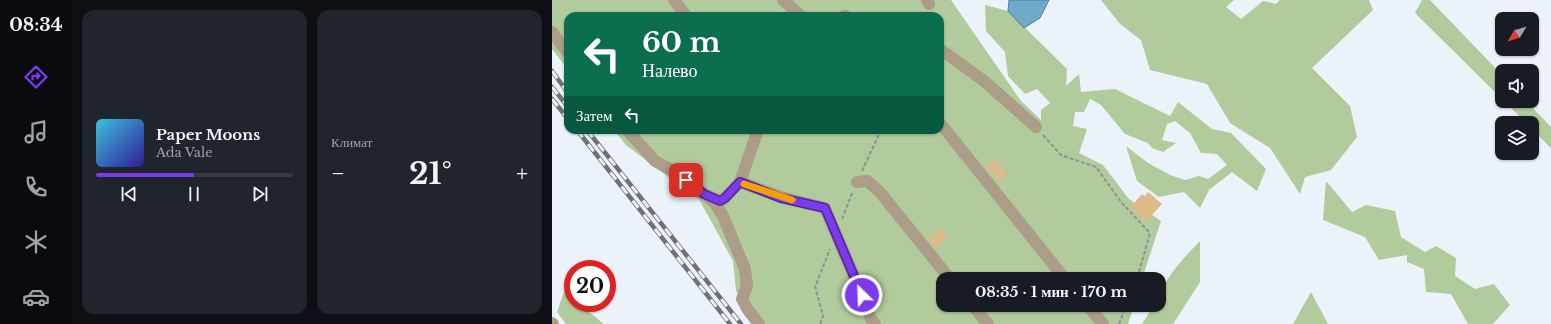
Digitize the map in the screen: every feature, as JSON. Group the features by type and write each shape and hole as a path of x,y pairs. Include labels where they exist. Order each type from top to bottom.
{"street":[{"path":"674,0 683,12"},
{"path":"783,0 796,12"},
{"path":"552,32 564,48"},
{"path":"944,51 984,81 1036,127"},
{"path":"944,127 1059,272"},
{"path":"631,134 656,161 677,173 714,202 723,216 745,269 747,286 742,299 748,310 759,324"},
{"path":"704,194 720,201 725,198 740,182 757,134"},
{"path":"857,182 867,181 879,191 944,272"},
{"path":"740,182 781,198 825,208 871,319 875,324"},
{"path":"978,312 988,324"},
{"path":"1093,312 1103,324"}],"path":[{"path":"1036,127 1061,155 1096,167 1120,202 1150,233 1139,272"},
{"path":"1119,324 1123,312"}],"green space":[{"path":"552,0 951,0 1021,101 1041,120 1041,110 1050,103 1037,89 1025,94 1008,76 1005,52 986,31 985,5 1008,11 1067,69 1066,86 1079,74 1081,92 1115,89 1170,116 1178,102 1212,129 1231,133 1266,169 1257,191 1232,172 1209,190 1200,208 1184,192 1159,197 1137,181 1126,146 1148,163 1170,175 1185,180 1199,176 1208,179 1227,165 1217,154 1201,153 1190,133 1175,121 1167,124 1162,140 1176,143 1163,152 1152,148 1148,143 1125,134 1101,105 1090,99 1084,112 1075,112 1073,126 1087,129 1079,153 1103,165 1129,199 1161,221 1144,272 936,272 936,312 1132,312 1128,324 761,324 736,291 733,261 700,201 626,145 617,134 944,134 944,12 564,12 564,65 552,49"},
{"path":"1101,0 1234,0 1226,7 1241,19 1263,1 1276,4 1280,0 1369,0 1373,10 1312,68 1350,106 1357,137 1331,170 1305,177 1300,194 1270,148 1230,123 1207,84 1150,70 1141,40 1120,24"},
{"path":"1422,0 1430,0 1495,68 1495,92 1415,13"},
{"path":"1511,108 1533,108 1551,127 1551,148 1539,136 1539,116 1519,116"},
{"path":"1326,181 1352,212 1366,205 1395,211 1401,237 1425,252 1436,246 1456,258 1455,276 1475,289 1494,284 1510,305 1493,324 1468,324 1451,294 1426,292 1424,269 1407,262 1407,255 1379,260 1365,237 1323,220"},
{"path":"1200,241 1200,282 1173,324 1142,324 1150,312 1166,312 1166,283 1174,270"},
{"path":"564,292 564,312 589,312 604,324 566,324 557,312"},
{"path":"1311,292 1328,324 1293,324"}],"water":[{"path":"1009,0 1049,0 1040,18 1024,28 1008,11"}],"building":[{"path":"995,159 1007,174 999,182 986,166"},
{"path":"1148,192 1162,204 1146,222 1130,208 1142,194 1145,196"},
{"path":"941,228 948,236 934,248 928,239"}],"railway":[{"path":"552,71 564,88"},
{"path":"552,87 564,102"},
{"path":"552,99 564,114"},
{"path":"580,134 730,324"},
{"path":"590,134 741,324"}],"slow traffic":[{"path":"744,184 781,198 792,200"}],"route":[{"path":"686,180 704,194 720,201 725,198 740,182 781,198 818,208 825,208 835,236 862,295"}]}
